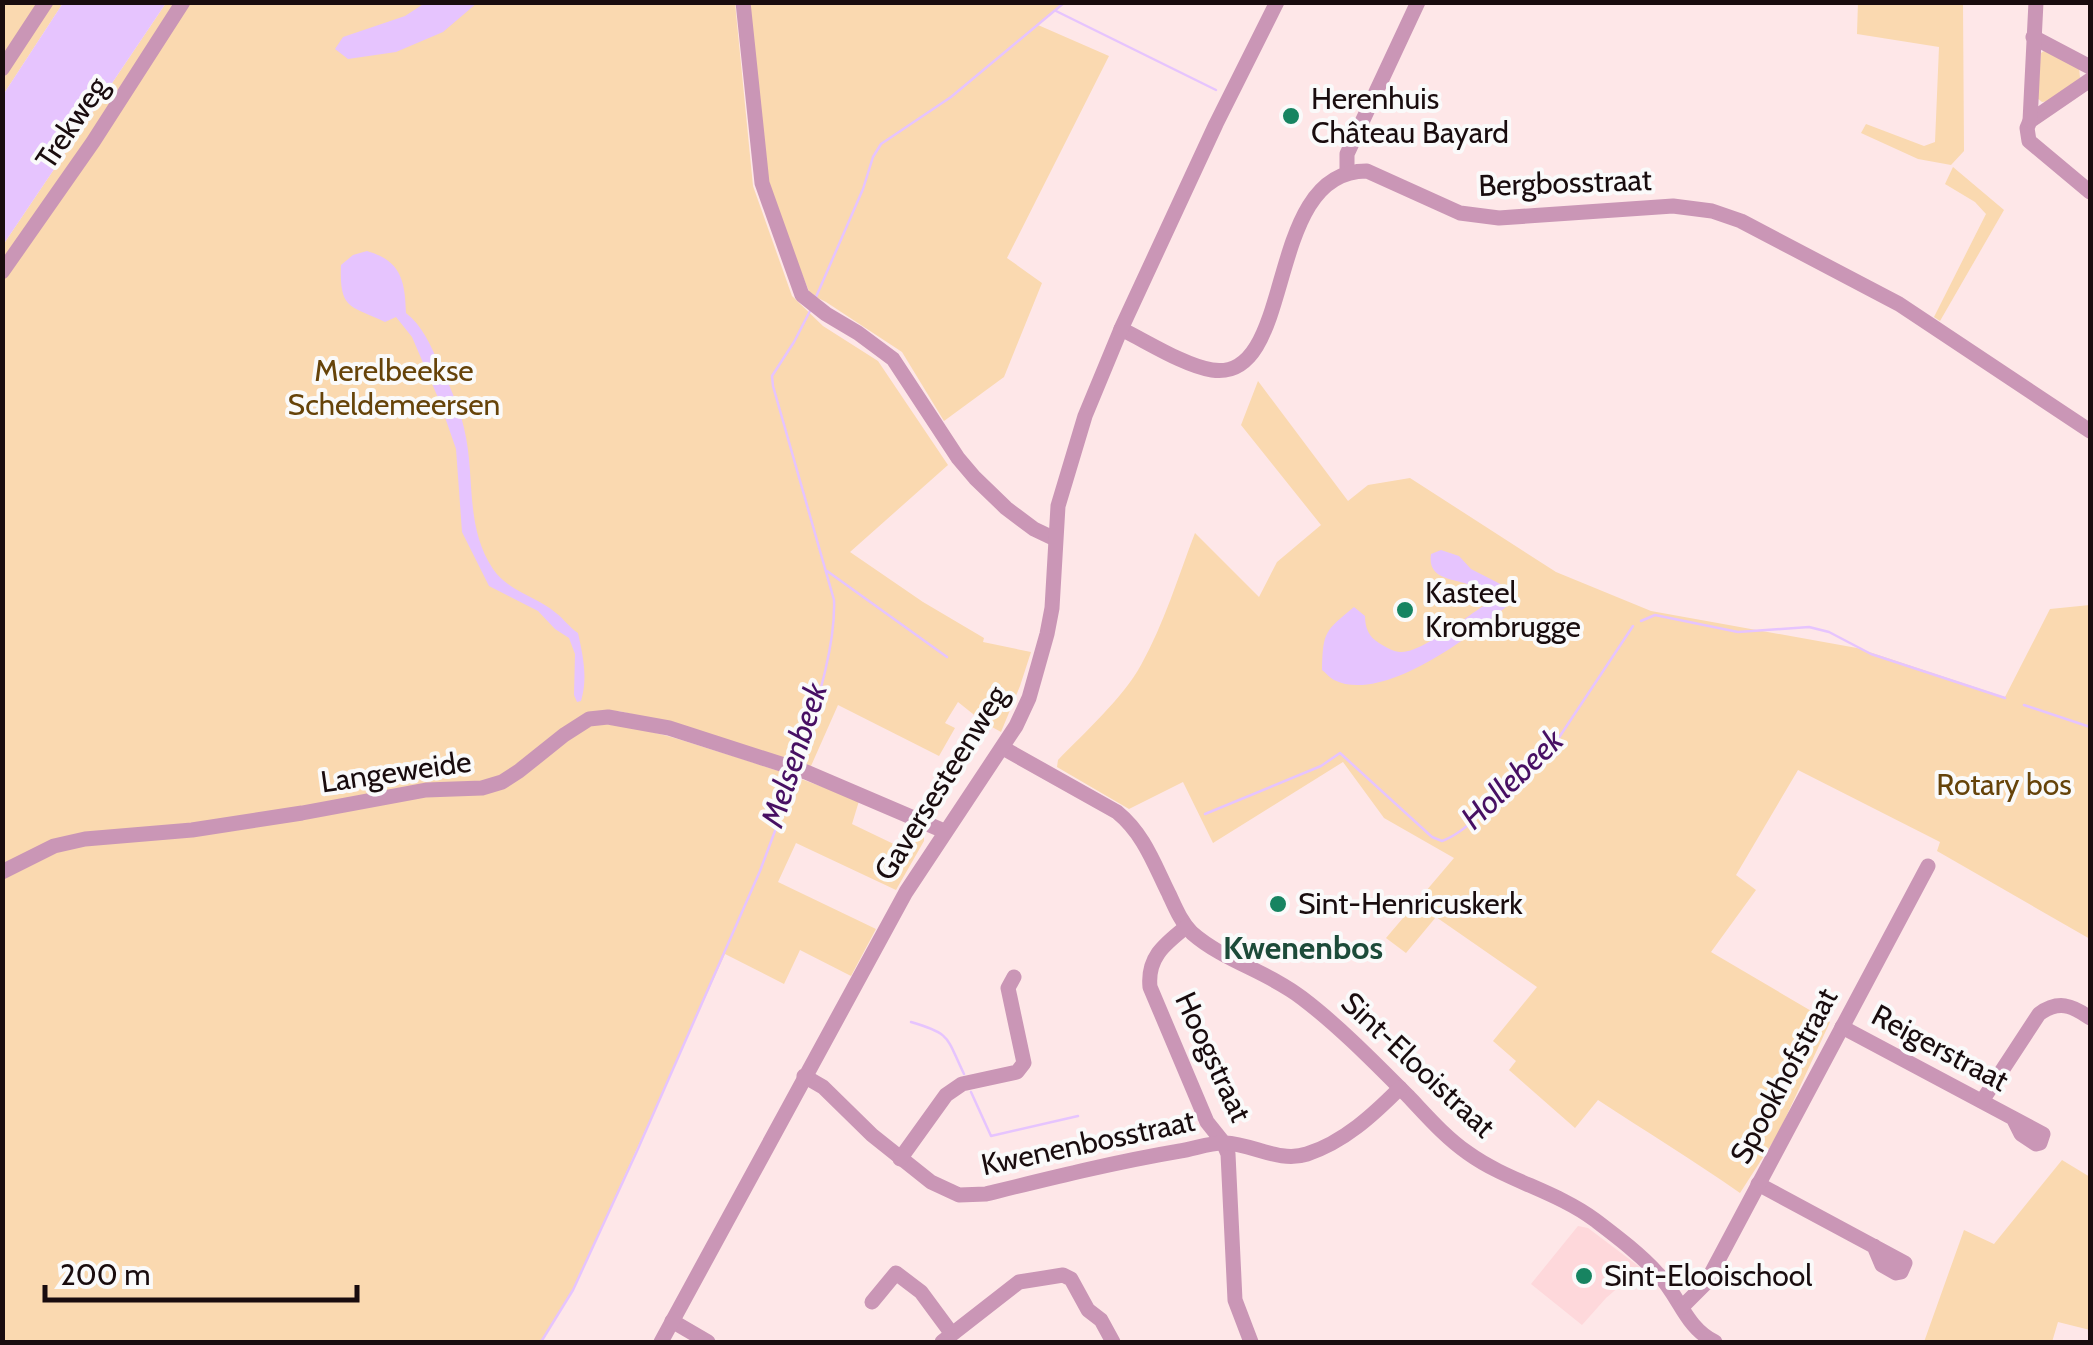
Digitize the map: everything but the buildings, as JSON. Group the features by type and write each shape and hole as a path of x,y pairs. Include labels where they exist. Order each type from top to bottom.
{"street":[{"path":"2,69 46,2"},
{"name":"Trekweg","path":"2,272 184,2"},
{"path":"744,2 762,183 799,289 814,305 893,359 975,478 1006,508 1055,539"},
{"name":"Gaversesteenweg","path":"662,1342 906,892 1003,748 1029,698 1052,608 1058,506 1095,388 1216,124 1277,2"},
{"path":"1121,329 1214,371 1231,370 1255,351 1296,231 1322,190 1347,174 1347,154 1418,2"},
{"path":"2030,121 2036,2"},
{"path":"2033,37 2090,68"},
{"path":"2090,80 2030,121 2026,128 2029,142 2090,192"},
{"name":"Bergbosstraat","path":"1347,174 1376,174 1473,216 1529,217 1657,206 1712,210 1741,220 1899,304 2090,431"},
{"name":"Langeweide","path":"2,872 54,846 85,839 192,830 426,790 482,788 511,777 564,736 600,717 669,728 796,768 944,832"},
{"path":"1003,748 1126,819 1142,838 1186,927"},
{"name":"Spookhofstraat","path":"1682,1307 1706,1283 1928,866"},
{"name":"Sint-Elooistraat","path":"1186,927 1206,943 1300,996 1468,1154 1570,1203 1594,1220 1658,1272 1688,1320 1711,1342"},
{"name":"Hoogstraat","path":"1186,927 1154,957 1150,987 1207,1122 1228,1154 1234,1300 1250,1342"},
{"path":"900,1159 954,1089 1022,1068 1008,988 1014,977"},
{"path":"1982,1100 2039,1014 2061,1005 2075,1007 2090,1018"},
{"name":"Reigerstraat","path":"1842,1027 2013,1118"},
{"name":"Kwenenbosstraat","path":"804,1076 822,1087 900,1159 943,1189 959,1195 1223,1142 1283,1157 1311,1153 1364,1122 1400,1088"},
{"path":"1758,1184 1874,1246"},
{"path":"872,1302 896,1273 920,1292 947,1338 1019,1282 1063,1274 1071,1279 1088,1310 1101,1320 1113,1342"},
{"path":"672,1321 708,1342"}],"shaded area":[{"path":"63,3 166,3 3,245 3,95"},
{"path":"425,3 477,3 443,32 396,52 348,59 335,49 343,37 405,16"},
{"path":"367,251 387,260 399,273 406,313 426,336 453,395 468,446 474,518 493,569 578,633 584,675 581,701 577,702 574,695 575,654 569,638 538,611 489,586 462,532 456,449 412,337 396,317 385,322 356,309 345,299 341,265 353,255"},
{"path":"1441,550 1459,556 1471,569 1514,591 1513,601 1454,646 1403,674 1378,683 1355,685 1334,680 1322,670 1328,633 1354,607 1365,616 1373,638 1401,652 1432,640 1485,605 1489,597 1481,590 1435,572 1431,554"},
{"name":"Sint-Elooischool","path":"1578,1226 1588,1228 1641,1268 1582,1325 1531,1284"}],"green space":[{"path":"1858,2 1963,3 1964,151 1951,165 1918,159 1861,133 1866,124 1924,146 1935,142 1939,47 1857,34"},
{"path":"2,3 63,3 3,95 2,95"},
{"name":"Merelbeekse Scheldemeersen","path":"166,3 735,3 753,186 792,296 823,326 878,361 948,465 850,552 984,638 983,642 1031,652 1001,732 958,702 945,723 955,728 939,756 838,705 811,766 668,723 619,711 602,711 501,778 190,826 120,830 3,868 3,245"},
{"path":"748,3 1065,3 1038,25 1109,56 1007,258 1042,283 1004,377 944,421 902,352 810,294 768,188"},
{"path":"2044,51 2079,67 2080,78 2050,101 2042,102 2036,97"},
{"path":"1953,167 2004,210 1940,321 1934,317 1986,214 1975,202 1945,184"},
{"name":"Rotary bos","path":"1258,381 1348,501 1368,485 1410,478 1556,572 1651,611 1857,648 2005,697 2050,609 2090,605 2090,939 1937,851 1940,842 1798,770 1736,875 1756,890 1711,952 1830,1022 1778,1134 1740,1193 1598,1100 1575,1128 1509,1070 1516,1061 1493,1041 1537,987 1436,917 1406,953 1386,938 1454,858 1384,818 1343,762 1213,843 1183,782 1129,809 1057,767 1058,760 1114,702 1141,665 1164,617 1195,533 1259,597 1277,562 1321,525 1241,425"},
{"path":"592,723 654,732 787,774 859,801 852,824 902,848 914,826 924,831 924,841 896,890 796,843 778,882 876,929 851,976 800,950 784,984 725,954 573,1290 541,1342 3,1342 3,878 65,848 433,795 477,794"},
{"path":"2062,1160 2090,1177 2090,1330 2058,1322 2052,1342 1924,1342 1964,1230 1994,1244"}],"waterway":[{"name":"Melsenbeek","path":"816,297 881,144 951,97 1065,2"},
{"path":"1056,11 1216,90"},
{"name":"Melsenbeek","path":"799,762 827,660 834,600 772,376 811,309"},
{"path":"827,571 947,657"},
{"name":"Hollebeek","path":"1641,621 1655,615 1738,632 1809,627 1829,632 1871,654 2005,698"},
{"name":"Hollebeek","path":"1205,814 1321,766 1340,753 1432,837 1442,841 1468,825 1543,748 1556,742 1633,626"},
{"name":"Hollebeek","path":"2024,705 2090,727"},
{"name":"Melsenbeek","path":"541,1342 573,1290 637,1151 760,871 796,775"},
{"path":"911,1022 941,1034 964,1074"},
{"path":"971,1092 991,1136 1078,1116"}],"place":[{"name":"Herenhuis Château Bayard","path":"1291,116"},
{"name":"Kasteel Krombrugge","path":"1405,610"},
{"name":"Sint-Henricuskerk","path":"1278,904"},
{"name":"Sint-Elooischool","path":"1584,1276"}],"district":[{"name":"Kwenenbos","path":"1303,948"}]}
